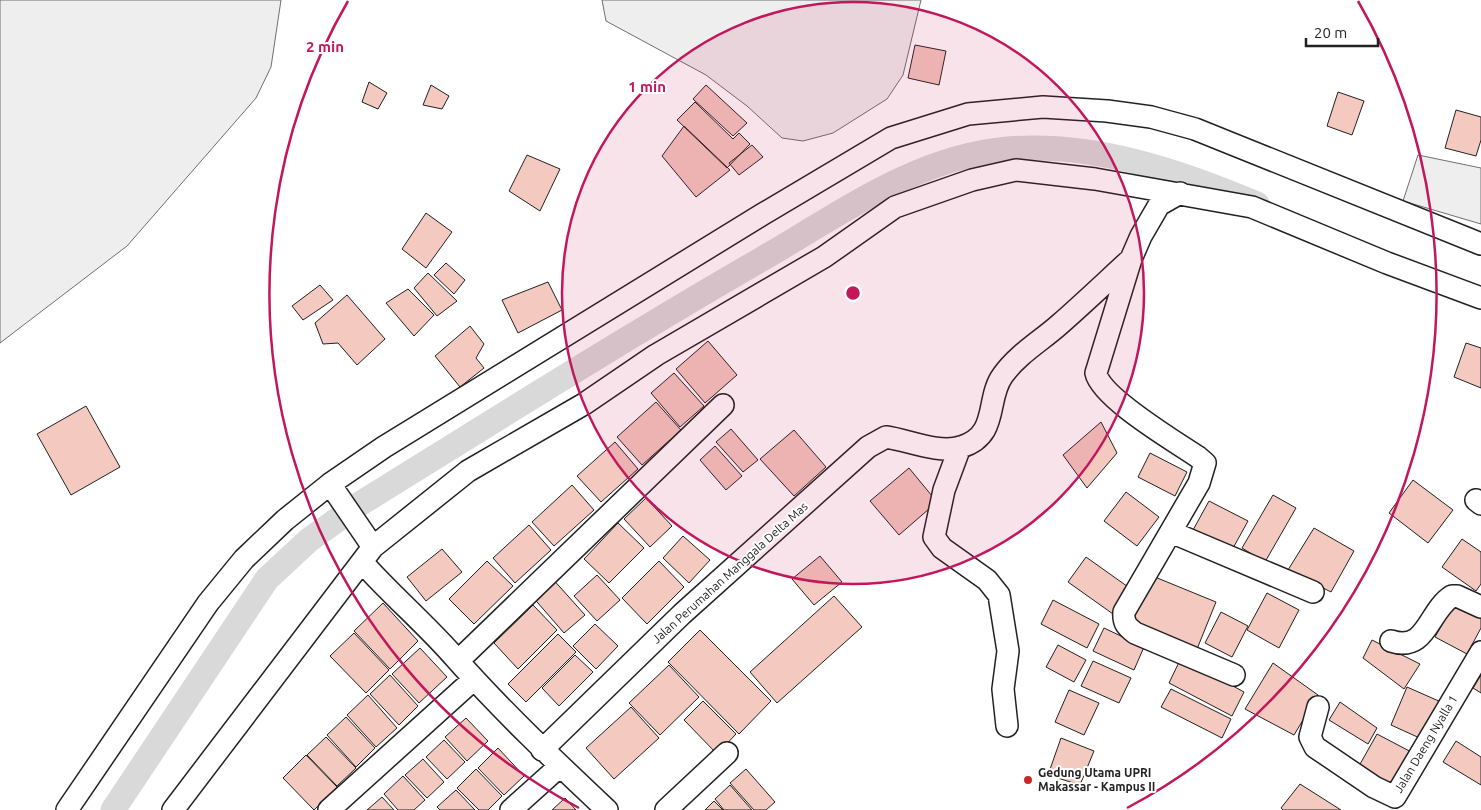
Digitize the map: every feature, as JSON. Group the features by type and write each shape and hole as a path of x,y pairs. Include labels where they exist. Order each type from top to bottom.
{"street":[{"path":"67,810 208,603 244,559 285,520 337,492 393,442 763,214 892,138 968,114 1042,107 1107,111 1151,117 1195,129 1481,244"},
{"path":"173,810 367,554 468,471 584,404 656,354 741,307 824,257 895,207 972,180 1016,170 1095,179 1252,207 1387,263 1481,298"},
{"path":"1180,193 1159,205 1130,259 1096,373 1100,384 1132,413 1205,463 1199,482 1124,612 1123,618 1127,627 1135,633 1234,675"},
{"path":"1007,726 1003,689 1008,651 998,595 986,580 942,548 934,537 944,490 960,447 975,439 987,428 1002,376 1018,358 1059,325 1130,259"},
{"path":"458,661 500,618 723,405"},
{"name":"Jalan Perumahan Manggala Delta Mas","path":"542,750 682,614 868,447 886,437 935,448 960,447"},
{"path":"337,492 360,527 367,554 473,680 542,750 607,810"},
{"path":"1171,532 1313,592"},
{"path":"1391,640 1408,644 1416,640 1447,599 1452,596 1457,596 1481,607"},
{"name":"Jalan Daeng Nyalla 1","path":"1318,707 1310,737 1315,747 1374,787 1395,797 1481,652"},
{"path":"329,810 473,680"},
{"path":"666,810 728,753"},
{"path":"511,810 560,766"}],"shaded area":[{"path":"0,0 281,0 271,67 256,98 127,246 0,343"},
{"path":"602,0 921,0 903,75 887,99 833,133 803,141 782,138 747,106 706,75 606,21"},
{"path":"1418,155 1481,168 1481,224 1403,201"}],"building":[{"path":"915,45 946,51 939,85 908,78"},
{"path":"369,82 387,93 378,109 362,102"},
{"path":"431,85 449,96 442,109 423,105"},
{"path":"706,85 747,123 733,136 693,99"},
{"path":"1338,92 1364,101 1352,135 1327,126"},
{"path":"695,102 733,139 739,133 750,144 727,168 677,120"},
{"path":"1456,110 1481,117 1481,140 1476,156 1445,148"},
{"path":"684,126 730,170 696,197 662,156"},
{"path":"752,145 763,157 739,175 729,163"},
{"path":"527,155 560,169 540,211 509,191"},
{"path":"426,213 452,232 426,268 402,249"},
{"path":"446,263 465,280 454,294 434,275"},
{"path":"428,273 457,301 437,316 414,288"},
{"path":"548,282 562,310 518,333 502,300"},
{"path":"320,285 333,300 303,320 292,306"},
{"path":"408,289 434,315 414,336 386,303"},
{"path":"347,295 385,339 357,365 338,343 323,344 315,323"},
{"path":"470,326 484,344 476,358 484,368 460,387 435,356"},
{"path":"708,341 737,375 705,403 676,369"},
{"path":"1466,343 1481,348 1481,388 1454,377"},
{"path":"674,373 704,406 680,427 651,393"},
{"path":"656,402 681,430 642,465 617,437"},
{"path":"86,406 120,467 71,495 37,434"},
{"path":"1101,422 1117,453 1087,488 1063,455"},
{"path":"731,429 758,460 743,472 716,442"},
{"path":"794,430 826,467 794,496 760,459"},
{"path":"615,442 638,469 601,502 577,476"},
{"path":"715,446 742,476 726,490 700,460"},
{"path":"1150,453 1187,472 1175,496 1138,477"},
{"path":"909,468 937,502 899,535 870,501"},
{"path":"1413,480 1453,510 1428,543 1389,513"},
{"path":"572,485 594,510 554,546 532,522"},
{"path":"1126,492 1159,517 1137,546 1104,521"},
{"path":"1273,495 1296,508 1265,562 1242,548"},
{"path":"646,498 672,526 650,547 624,519"},
{"path":"1209,501 1248,521 1232,550 1193,530"},
{"path":"618,523 644,548 609,583 584,559"},
{"path":"529,525 551,550 515,583 493,558"},
{"path":"1314,528 1354,551 1331,592 1288,570"},
{"path":"683,536 710,560 689,583 663,558"},
{"path":"1462,539 1481,552 1481,584 1476,591 1442,567"},
{"path":"442,549 462,572 426,601 407,577"},
{"path":"820,556 842,582 814,605 792,579"},
{"path":"1086,557 1131,589 1113,614 1068,582"},
{"path":"487,561 513,586 474,624 449,599"},
{"path":"659,561 684,587 647,624 622,598"},
{"path":"597,575 620,600 597,621 574,596"},
{"path":"1150,575 1216,602 1197,649 1131,622"},
{"path":"551,577 585,615 564,633 531,595"},
{"path":"1267,593 1299,610 1279,648 1247,630"},
{"path":"834,596 862,627 777,703 750,672"},
{"path":"1053,600 1099,624 1087,648 1041,624"},
{"path":"1456,600 1481,613 1481,628 1467,654 1435,637"},
{"path":"383,603 418,641 390,669 354,631"},
{"path":"533,605 557,630 518,669 494,643"},
{"path":"1221,612 1248,626 1232,657 1205,643"},
{"path":"595,624 618,646 596,669 573,646"},
{"path":"1104,628 1144,647 1134,670 1093,651"},
{"path":"700,630 771,701 739,734 668,662"},
{"path":"354,633 389,670 366,693 330,656"},
{"path":"558,634 576,652 526,702 508,684"},
{"path":"1372,640 1420,664 1404,689 1363,658"},
{"path":"1058,645 1086,660 1074,682 1046,667"},
{"path":"420,648 447,677 419,703 392,674"},
{"path":"575,655 593,672 559,706 542,688"},
{"path":"1181,658 1244,692 1232,716 1169,683"},
{"path":"1093,661 1131,678 1119,703 1081,686"},
{"path":"1273,663 1318,695 1294,735 1245,709"},
{"path":"669,665 699,697 660,735 629,703"},
{"path":"390,675 418,706 399,725 370,694"},
{"path":"1481,675 1481,693 1473,688"},
{"path":"1407,687 1441,702 1424,740 1391,725"},
{"path":"1171,689 1231,719 1222,738 1161,707"},
{"path":"1069,690 1099,703 1084,735 1055,722"},
{"path":"368,695 397,728 376,747 347,715"},
{"path":"703,701 736,734 717,754 684,720"},
{"path":"1340,702 1377,728 1368,744 1329,720"},
{"path":"631,707 659,738 614,779 586,748"},
{"path":"346,717 375,748 356,767 327,735"},
{"path":"466,718 488,741 467,761 445,737"},
{"path":"1377,734 1417,755 1394,794 1355,773"},
{"path":"326,737 356,768 337,786 307,755"},
{"path":"1061,738 1094,751 1080,785 1048,775"},
{"path":"444,740 465,762 447,779 426,757"},
{"path":"1456,741 1481,757 1481,785 1443,762"},
{"path":"498,748 524,776 504,795 478,768"},
{"path":"306,755 337,787 314,810 283,778"},
{"path":"423,759 444,782 427,798 405,775"},
{"path":"476,769 502,796 488,810 479,810 457,788"},
{"path":"746,769 775,802 766,810 754,810 730,783"},
{"path":"403,776 425,800 414,810 398,810 384,794"},
{"path":"1300,784 1341,810 1283,810 1281,808"},
{"path":"730,785 752,810 724,810 715,799"},
{"path":"456,790 475,810 440,810 437,807"},
{"path":"382,797 394,810 367,810"},
{"path":"565,798 576,810 552,810"},
{"path":"714,801 723,810 705,810"}],"waterway":[{"path":"113,810 267,579 309,540 358,505 559,380 880,190 910,175 974,154 1008,149 1040,148 1072,150 1136,162 1197,180 1257,204"}],"place":[{"name":"Gedung Utama UPRI Makassar - Kampus II","path":"1028,780"}]}
